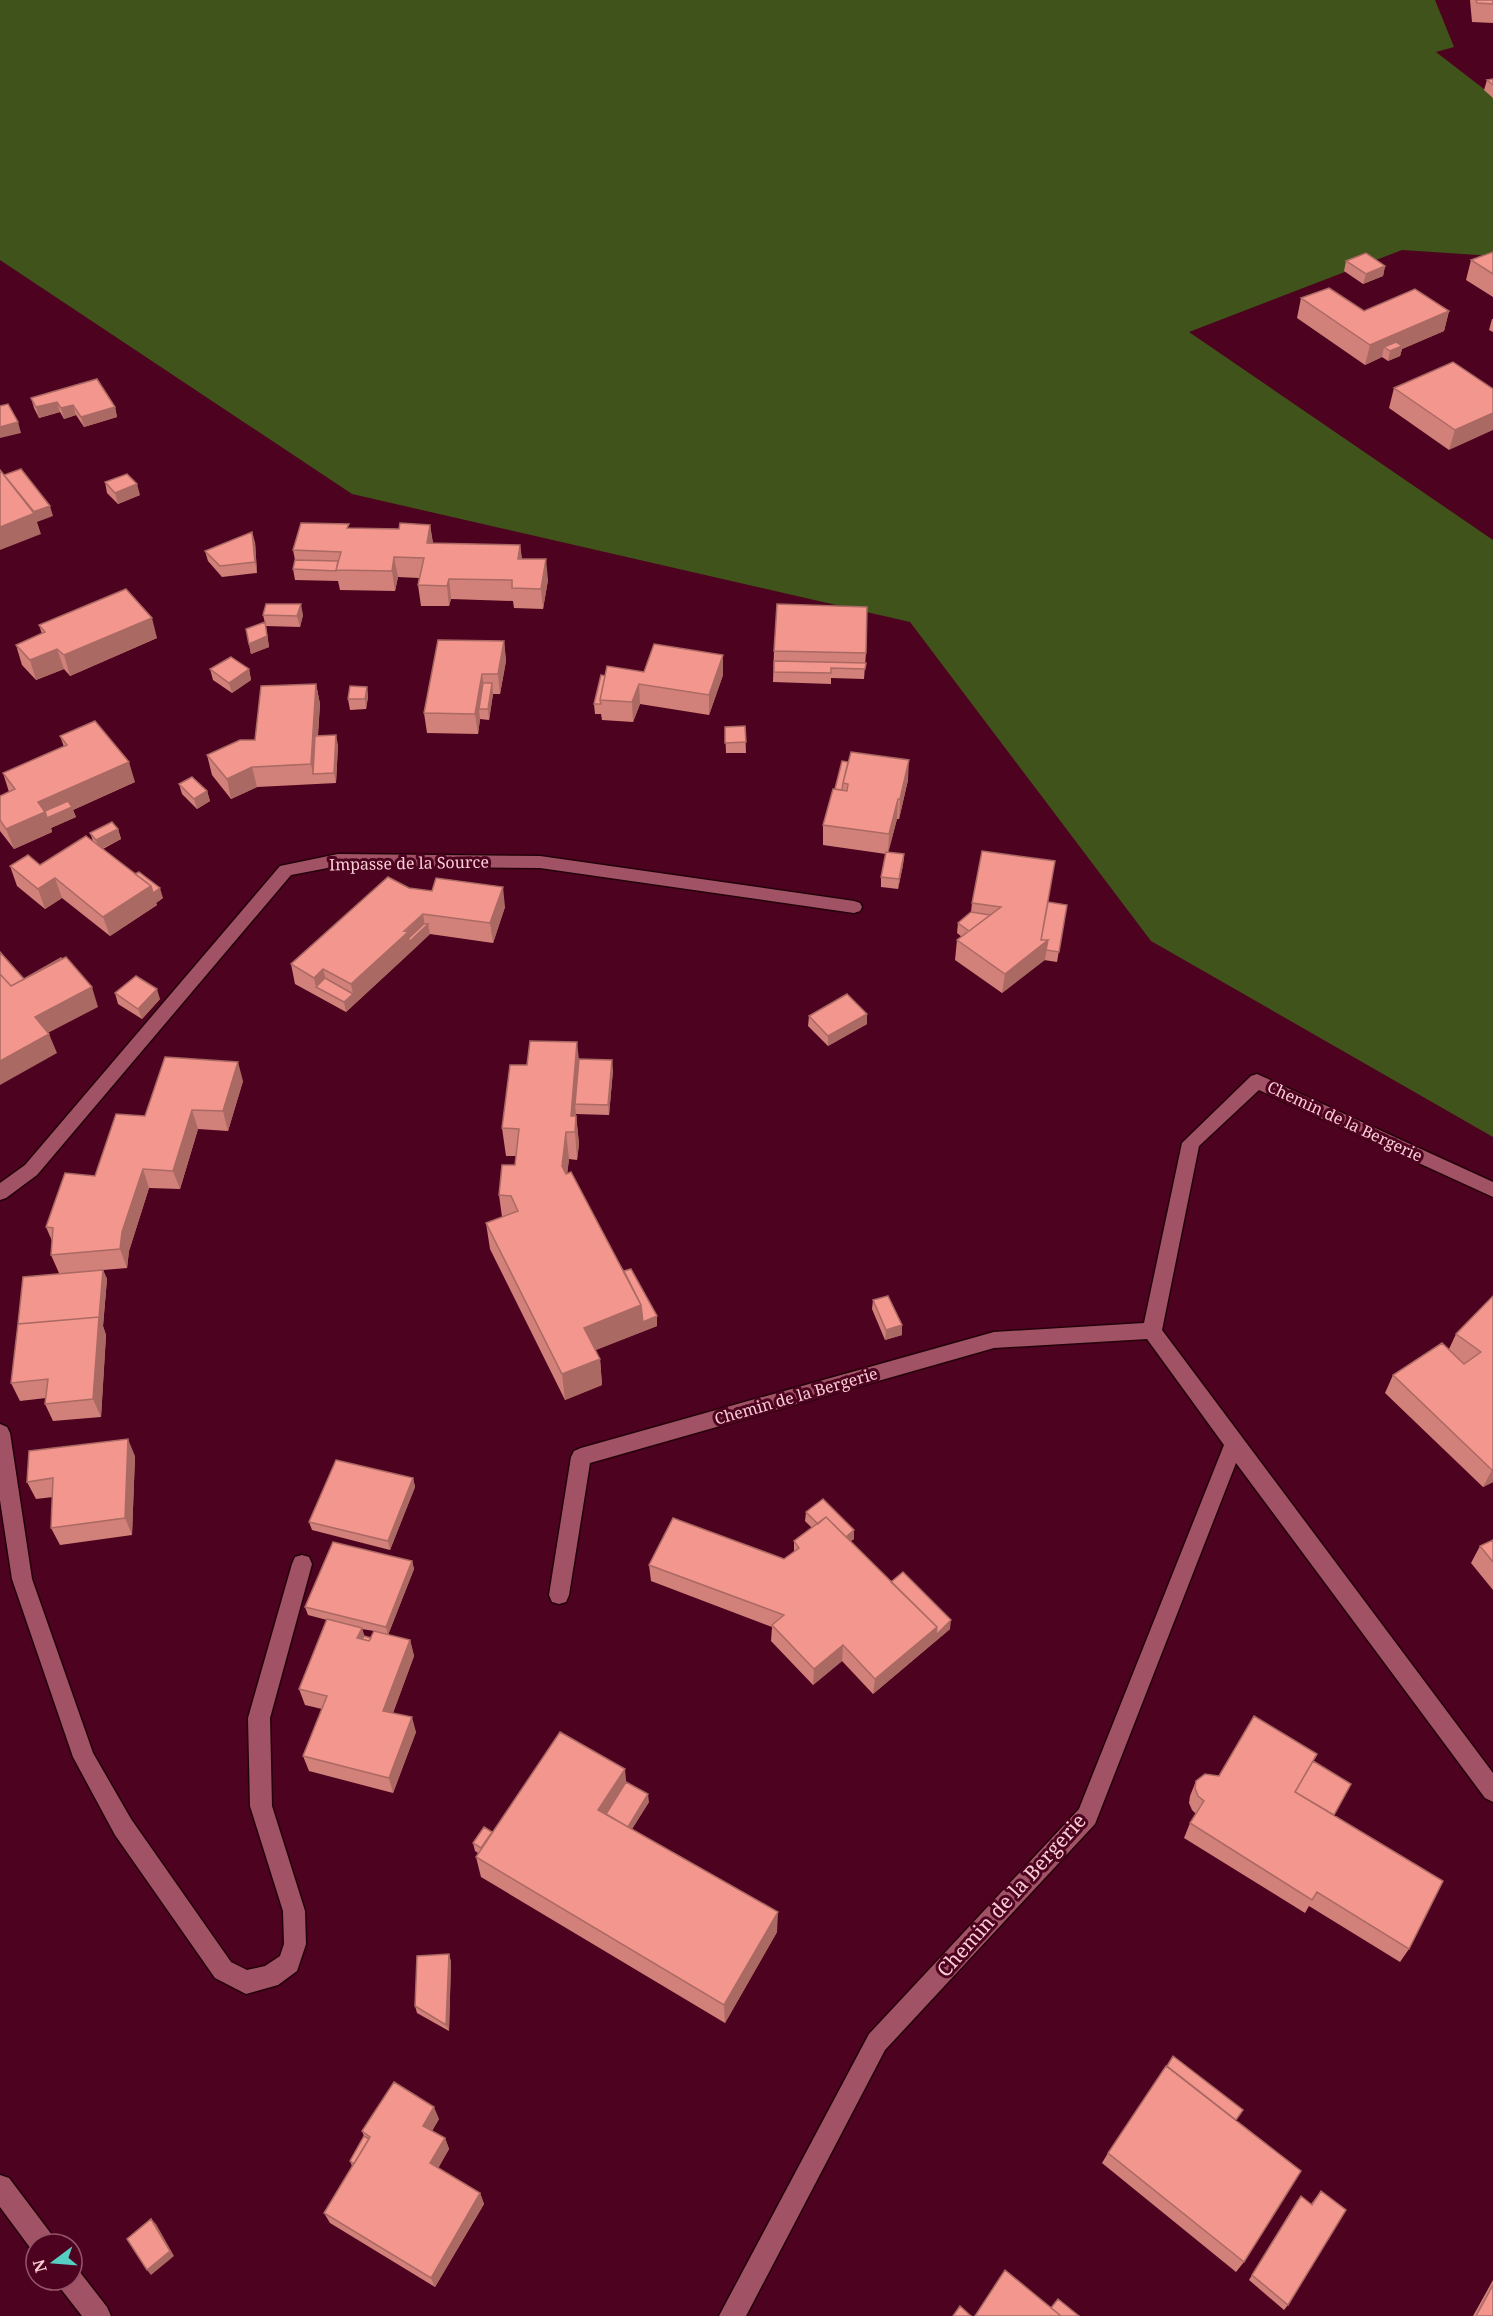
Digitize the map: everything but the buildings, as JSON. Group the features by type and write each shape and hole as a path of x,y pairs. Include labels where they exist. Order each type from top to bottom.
{"street":[{"name":"Impasse de la Source","path":"0,1193 31,1170 286,870 338,860 540,862 854,907"},
{"name":"Chemin de la Bergerie","path":"559,1595 581,1457 994,1340 1152,1331 1191,1143 1257,1081 1493,1190"},
{"path":"1152,1331 1493,1791"},
{"path":"0,1433 22,1579 84,1757 123,1827 223,1970 246,1982 270,1977 289,1963 295,1944 294,1911 261,1806 259,1718 302,1564"},
{"name":"Chemin de la Bergerie","path":"732,2316 877,2042 1087,1816 1234,1444"},
{"path":"0,2187 34,2232"},
{"path":"79,2292 98,2316"}],"green space":[{"path":"0,0 1435,0 1454,47 1436,52 1493,96 1493,256 1402,250 1189,332 1493,540 1493,1137 1151,941 910,622 352,494 0,260"}]}
